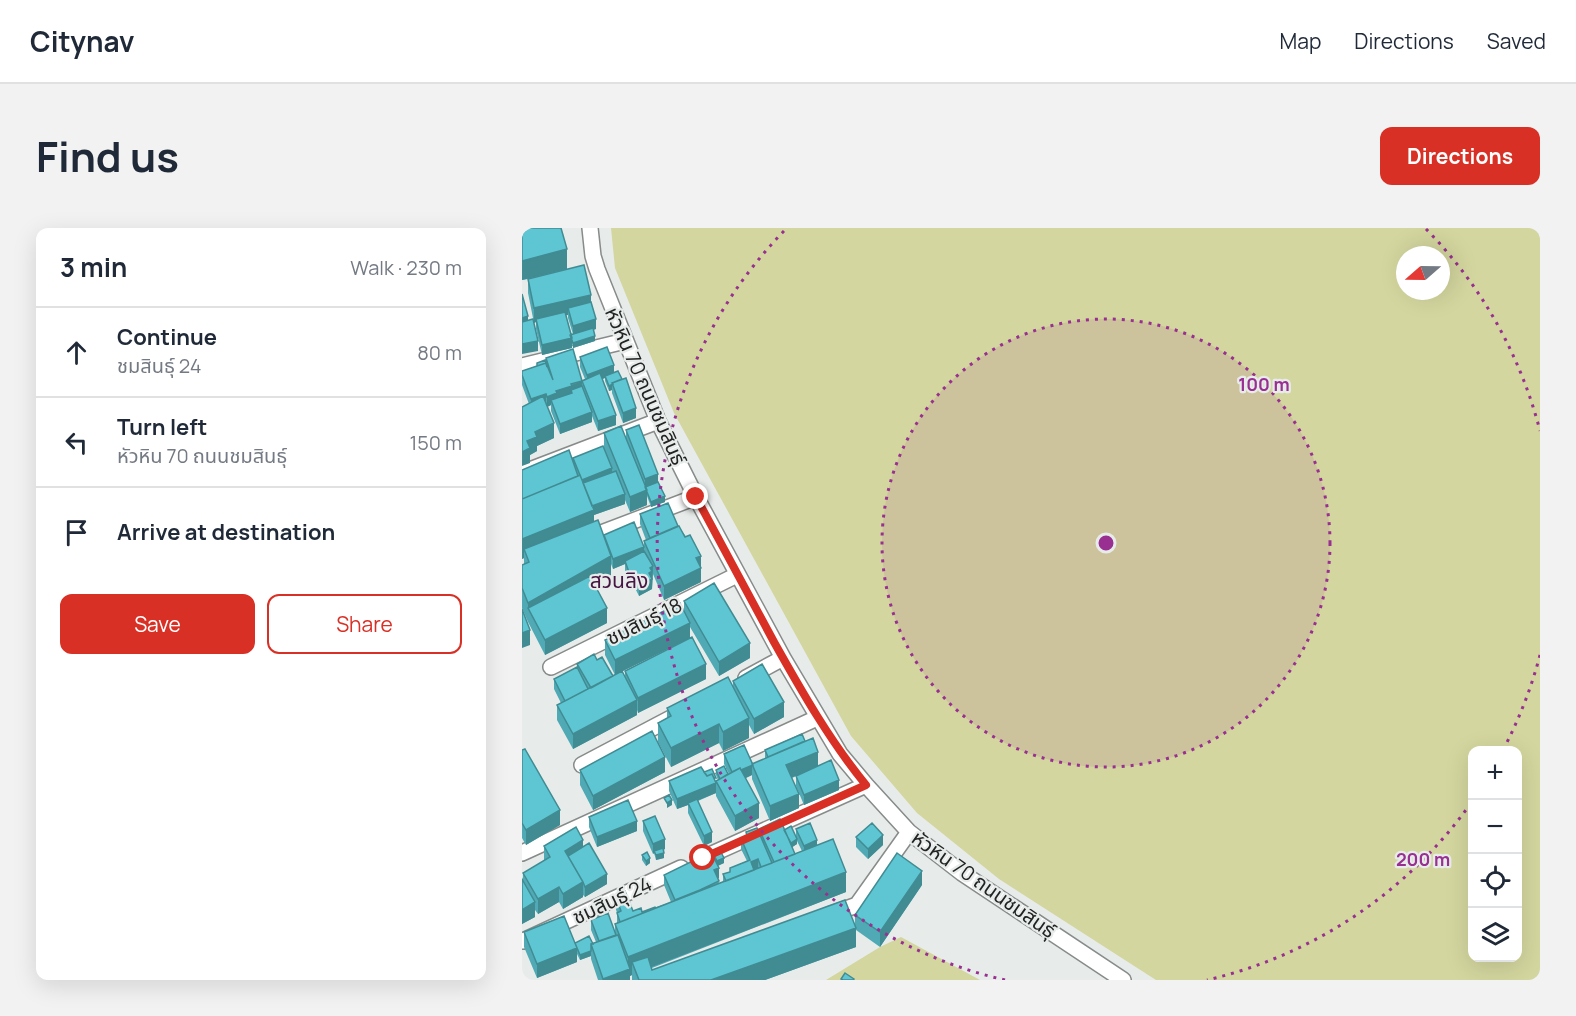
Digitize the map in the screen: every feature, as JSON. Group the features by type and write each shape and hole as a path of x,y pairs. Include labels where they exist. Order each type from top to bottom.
{"street":[{"name":"หัวหิน 70 ถนนชมสินธุ์","path":"590,228 593,256 591,270 625,341 658,421 737,574 840,754 909,832 962,873 1123,980"},
{"path":"522,366 625,341"},
{"path":"522,473 658,421"},
{"path":"565,548 696,497"},
{"name":"ชมสินธุ์ 18","path":"551,667 737,574"},
{"path":"730,686 783,658"},
{"path":"582,765 688,709"},
{"path":"522,853 818,718"},
{"name":"ชมสินธุ์ 24","path":"523,941 866,785"},
{"path":"813,920 856,905 909,832"}],"green space":[{"path":"611,228 1540,228 1540,980 1156,980 999,879 917,813 851,736 674,413 615,268"},
{"path":"901,937 980,980 826,980"}],"building":[{"path":"522,228 561,228 567,249 522,261"},
{"path":"584,265 591,295 534,308 528,279"},
{"path":"522,294 528,316 522,318"},
{"path":"591,302 596,319 573,326 568,308"},
{"path":"565,312 572,338 542,345 536,319"},
{"path":"533,319 538,341 522,344 522,322"},
{"path":"593,328 595,336 573,343 570,335"},
{"path":"607,347 614,365 587,375 580,357"},
{"path":"573,349 582,381 571,384 572,386 556,391 557,393 547,397 546,394 531,399 522,371 546,363 553,380 546,358"},
{"path":"545,360 546,363 537,366 537,363"},
{"path":"618,371 622,379 609,386 605,376"},
{"path":"600,373 616,415 598,421 582,381"},
{"path":"626,378 636,408 623,413 612,383"},
{"path":"582,386 592,412 560,424 551,400 572,393 571,390"},
{"path":"543,396 554,423 535,432 537,437 527,441 530,448 522,452 522,407"},
{"path":"639,425 658,474 645,479 626,430"},
{"path":"621,426 647,490 630,497 604,433"},
{"path":"603,446 612,468 582,480 573,458"},
{"path":"569,450 578,476 522,499 522,470"},
{"path":"616,471 625,494 592,506 583,483"},
{"path":"580,475 594,510 522,539 522,499"},
{"path":"658,482 665,496 651,502 645,487"},
{"path":"668,503 678,526 650,538 640,514"},
{"path":"598,520 611,556 528,603 522,588 522,565 529,562 524,549"},
{"path":"634,522 644,547 613,559 604,535"},
{"path":"679,526 685,537 690,535 701,556 696,558 701,568 664,586 644,541"},
{"path":"644,551 653,566 649,573 652,579 639,586 633,574 630,575 625,561"},
{"path":"590,576 607,608 545,640 528,608"},
{"path":"714,583 750,643 719,662 684,601"},
{"path":"680,603 690,623 615,660 605,640"},
{"path":"522,609 530,630 522,633"},
{"path":"692,637 706,664 638,698 625,671"},
{"path":"594,654 597,660 602,657 613,676 591,688 577,664"},
{"path":"762,664 784,702 754,719 733,681"},
{"path":"577,667 588,689 565,701 554,679"},
{"path":"622,671 637,700 573,734 557,705"},
{"path":"728,677 749,718 723,732 719,724 671,748 658,723 671,716 667,708"},
{"path":"652,731 665,757 593,796 580,770"},
{"path":"802,734 805,741 768,757 765,750"},
{"path":"813,738 818,752 786,765 799,794 770,806 752,764"},
{"path":"744,745 753,765 732,772 724,754"},
{"path":"525,749 560,810 526,830 522,823 522,750"},
{"path":"831,760 839,780 804,795 796,776"},
{"path":"724,766 728,774 720,779 716,770"},
{"path":"701,767 707,776 712,774 716,783 677,799 669,781"},
{"path":"740,768 759,803 735,816 716,781"},
{"path":"712,769 716,778 712,774 707,776 704,772"},
{"path":"669,795 672,800 667,803 664,798"},
{"path":"697,799 712,832 704,836 688,803"},
{"path":"628,800 637,821 597,837 589,817"},
{"path":"655,816 665,839 653,844 643,821"},
{"path":"780,819 795,854 774,862 759,829"},
{"path":"810,823 817,840 804,846 796,829"},
{"path":"872,823 883,835 868,849 856,837"},
{"path":"791,826 797,839 791,843 784,830"},
{"path":"576,827 583,840 565,851 583,882 563,894 559,887 538,899 523,873 550,857 544,846"},
{"path":"757,828 772,863 761,867 758,859 751,862 754,870 726,881 723,874 730,872 730,868 750,860 741,838 747,836 746,832"},
{"path":"833,839 846,872 628,957 615,924"},
{"path":"589,843 607,874 585,887 568,856"},
{"path":"663,848 664,853 656,855 654,851"},
{"path":"720,850 724,858 717,861 713,853"},
{"path":"647,852 650,858 646,861 642,855"},
{"path":"711,852 719,868 714,870 719,881 675,900 664,875"},
{"path":"897,853 922,871 880,932 855,915"},
{"path":"522,879 535,902 522,910"},
{"path":"625,891 633,911 641,908 642,912 656,908 620,922 617,913 621,911 615,896"},
{"path":"845,900 856,928 711,980 639,980 632,962 648,957 652,970"},
{"path":"608,913 616,935 599,941 591,920"},
{"path":"564,916 577,948 537,964 524,932"},
{"path":"618,935 630,969 603,979 591,944"},
{"path":"589,936 593,944 591,944 591,951 580,955 575,943"},
{"path":"845,973 854,979 841,979"}],"district":[{"name":"สวนลิง","path":"619,580"}],"route":[{"path":"696,497 818,718 840,754 866,785 703,858"}]}
